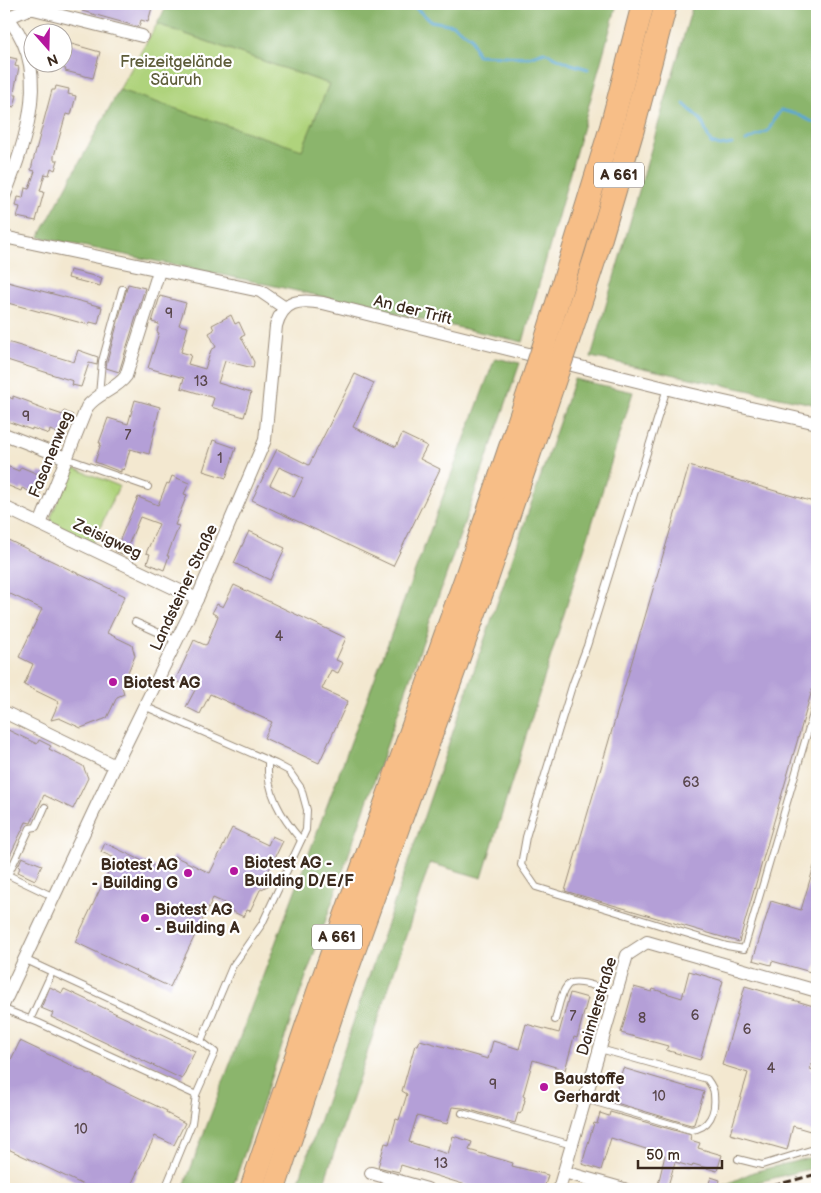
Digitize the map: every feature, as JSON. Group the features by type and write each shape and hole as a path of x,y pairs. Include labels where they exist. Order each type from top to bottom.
{"highway":[{"name":"A 661","path":"556,342 643,4"},
{"name":"A 661","path":"274,1189 339,994 485,586 556,342 616,184 666,4"},
{"name":"A 661","path":"251,1189 321,982 466,577 542,385"}],"street":[{"path":"4,196 28,122 32,86 29,60 25,47 6,16 34,9 142,36"},
{"path":"4,237 260,291 285,308"},
{"name":"Fasanenweg","path":"40,524 87,407 98,395 121,382 126,376 160,271"},
{"name":"An der Trift","path":"285,308 299,302 323,303 817,423"},
{"name":"Landsteiner Straße","path":"4,1003 115,766 198,599 265,440 276,326 279,314 285,308"},
{"path":"4,434 66,458"},
{"name":"Zeisigweg","path":"4,508 198,599"},
{"path":"4,712 115,766"},
{"name":"Daimlerstraße","path":"559,1189 627,955 647,942 817,991"},
{"path":"564,1172 624,1189"},
{"path":"371,1173 427,1189"}],"lane":[{"path":"98,395 102,361 122,289"},
{"path":"667,388 587,646 572,683 526,837 521,865 536,887 727,946 744,949 817,700"},
{"path":"66,458 148,487"},
{"path":"135,622 176,641"},
{"path":"144,706 289,771 301,788 307,810 306,830 262,924 232,967 201,1041"},
{"path":"268,761 267,775 275,804 301,840"},
{"path":"45,807 36,827 30,828 6,874 54,898"},
{"path":"24,959 201,1041 215,1052 196,1096 192,1123 165,1189"},
{"path":"30,1020 52,972"},
{"path":"555,1020 567,985 572,982 580,982 616,993"},
{"path":"4,1009 196,1096"},
{"path":"585,1099 690,1130 700,1129 707,1123 713,1111 714,1092 707,1079 600,1049"},
{"path":"462,1113 572,1145"},
{"path":"738,1159 762,1165 817,1148"}],"green space":[{"path":"168,4 617,4 523,342 266,284 39,237 119,90 302,150 329,84 157,24"},
{"path":"693,4 817,4 817,405 591,357"},
{"name":"Freizeitgelände Säuruh","path":"157,24 329,84 302,151 119,90"},
{"path":"495,358 520,363 232,1189 183,1189"},
{"path":"574,379 633,392 482,878 430,863 322,1189 296,1189"},
{"path":"72,467 119,486 93,543 52,524 51,517"},
{"path":"817,1156 817,1167 754,1183 741,1189 716,1189 753,1172"}],"building":[{"path":"84,4 153,4 148,22 141,20 139,27 82,11"},
{"path":"72,44 100,52 93,78 69,72 72,72"},
{"path":"4,56 17,59 15,66 19,67 14,107 4,104"},
{"path":"56,86 69,89 68,94 76,96 71,115 66,114 54,156 54,160 58,160 55,170 51,168 49,175 45,174 40,191 44,192 36,221 17,217 20,207 16,206 18,197 23,198 25,188 29,189 35,171 31,170 33,161 52,90 55,90"},
{"path":"70,270 102,278 100,286 68,278"},
{"path":"4,281 102,307 98,324 90,322 89,325 4,302"},
{"path":"128,284 145,288 119,372 106,368"},
{"path":"160,296 186,303 179,325 188,327 181,352 191,355 188,364 205,369 211,350 216,347 209,333 214,330 212,325 231,315 235,324 239,322 245,335 241,337 254,362 253,368 225,361 218,383 251,393 244,417 211,407 214,398 181,388 184,378 148,368 159,333 157,332 159,324 152,322"},
{"path":"4,341 74,362 78,350 98,357 97,365 89,363 81,387 72,385 73,381 4,359"},
{"path":"355,374 374,383 353,427 396,447 402,434 427,446 420,459 440,469 393,566 252,500 277,449 309,465","holes":["279,467 303,478 294,497 270,485"]},
{"path":"4,395 13,399 13,396 48,411 63,415 64,411 73,415 64,436 50,430 49,434 32,428 32,430 4,420"},
{"path":"135,400 160,407 149,454 130,449 124,470 121,469 121,472 95,462 101,443 99,443 108,418 128,424"},
{"path":"213,440 236,448 226,478 203,471"},
{"path":"4,465 19,471 21,467 38,474 39,471 48,475 39,496 22,488 21,491 4,484"},
{"path":"689,466 817,503 817,673 739,942 565,891"},
{"path":"172,476 189,483 184,494 187,495 175,525 179,526 167,556 169,556 164,570 147,563 150,554 146,553 159,524 140,517 124,555 115,551 138,497 158,505"},
{"path":"249,531 285,548 270,580 234,563"},
{"path":"4,538 125,596 107,633 132,645 135,656 122,686 124,694 117,697 107,718 81,728 59,718 51,720 59,702 24,685 33,664 19,657 42,609 4,591"},
{"path":"234,585 346,638 336,660 343,663 338,673 331,670 322,689 348,701 319,763 264,738 272,722 210,694 200,714 186,707 195,690 175,681 194,640 205,645 207,644 218,616 212,613 217,604 223,607"},
{"path":"4,728 37,744 39,740 51,746 49,749 83,766 88,778 73,809 44,795 31,823 26,822 4,868"},
{"name":"Biotest AG - Building A","path":"232,828 268,845 272,836 283,841 267,874 270,878 269,885 260,890 250,911 247,910 244,917 229,910 231,906 213,898 170,987 75,942 115,858 101,852 105,843 166,872 174,856 210,873"},
{"path":"22,857 42,865 35,880 18,872 20,868 18,866"},
{"path":"815,863 817,863 817,962 814,973 772,961 771,965 753,960 771,901 801,910"},
{"path":"689,971 723,981 700,1060 666,1050 668,1046 621,1033 634,987 652,992 653,989 682,998"},
{"path":"745,986 817,1007 817,1045 810,1069 817,1071 817,1133 793,1126 787,1150 730,1134 748,1073 722,1065"},
{"path":"50,987 62,993 64,989 195,1051 182,1079 51,1017 53,1013 41,1008"},
{"path":"570,993 588,998 577,1038 574,1037 565,1070 533,1060 523,1096 525,1100 522,1111 520,1114 518,1113 515,1123 463,1108 452,1107 447,1124 417,1116 409,1142 448,1154 453,1136 472,1142 469,1150 513,1163 512,1166 548,1175 544,1189 479,1189 401,1165 399,1172 378,1167 385,1143 389,1144 396,1119 399,1120 407,1094 402,1091 415,1045 418,1045 420,1040 488,1059 493,1041 519,1049 526,1024 559,1033"},
{"path":"20,1041 167,1111 166,1113 185,1123 174,1145 155,1136 129,1189 92,1189 4,1147 4,1074"},
{"path":"623,1068 704,1092 694,1124 691,1125 613,1102"},
{"path":"610,1112 691,1135 690,1140 700,1143 698,1148 722,1155 717,1171 693,1164 692,1167 675,1162 667,1189 657,1189 665,1155 611,1138 601,1170 582,1164 594,1123 597,1124 600,1113 609,1116"},
{"path":"711,1177 720,1180 718,1188 708,1186"}],"waterway":[{"path":"411,4 431,21 453,25 471,37 477,55 529,57 544,52 588,69"},
{"path":"684,104 701,120 711,143 720,146 732,144"},
{"path":"746,141 769,130 781,110 796,114 817,124"}],"railway":[{"path":"761,1189 817,1174"}],"place":[{"name":"Biotest AG","path":"113,682"},
{"name":"Biotest AG - Building D/E/F","path":"234,871"},
{"name":"Biotest AG - Building G","path":"188,873"},
{"name":"Biotest AG - Building A","path":"145,918"},
{"name":"Baustoffe Gerhardt","path":"544,1087"}]}
